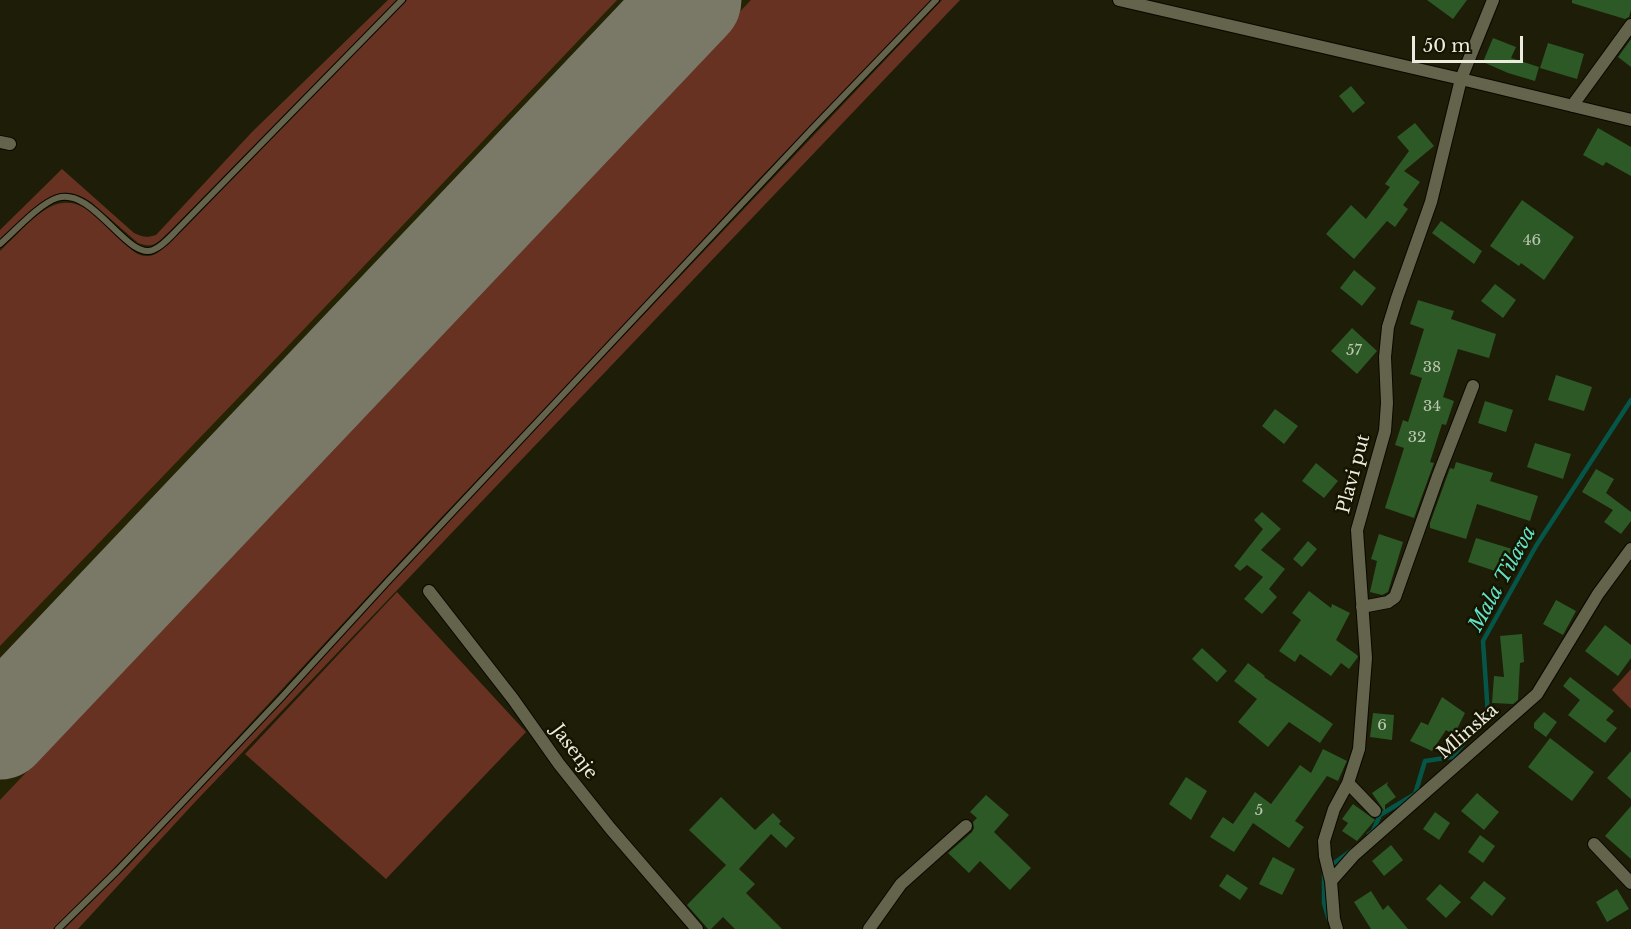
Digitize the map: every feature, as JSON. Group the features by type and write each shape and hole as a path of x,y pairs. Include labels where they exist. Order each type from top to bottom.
{"street":[{"path":"1119,0 1631,120"},
{"name":"Plavi put","path":"1330,876 1324,841 1334,809 1348,783 1359,749 1366,658 1357,530 1384,431 1387,403 1385,357 1388,327 1396,298 1431,202 1461,79 1493,0"},
{"path":"1572,106 1631,25"},
{"path":"1362,607 1388,602 1395,597 1473,386"},
{"name":"Mlinska","path":"1330,876 1538,694 1598,594 1631,549"},
{"name":"Jasenje","path":"429,591 609,828 697,929"},
{"path":"1348,783 1375,811"},
{"path":"869,929 902,884 966,826"},
{"path":"1594,844 1631,883"},
{"path":"1330,876 1337,929"}],"lane":[{"path":"0,244 35,212 58,198 65,197 86,204 136,247 147,251 153,250 178,229 402,0"},
{"path":"58,929 117,872 797,145 936,0"}],"shaded area":[{"path":"388,0 960,0 195,802 78,929 0,929 0,230 62,169 134,233 148,238 156,235 252,132"},
{"path":"388,0 397,0 155,244 138,243 91,202 68,193 56,195 39,206 0,240 0,230 62,169 134,233 145,237 156,235 252,132"},
{"path":"407,0 617,0 0,646 0,251 45,209 63,203 73,203 101,220 138,254 151,256 156,254 168,245"},
{"path":"751,0 932,0 756,182 150,832 53,929 0,929 0,800 196,593 549,211"},
{"path":"942,0 960,0 195,802 78,929 64,929 128,866 397,575"},
{"path":"397,592 526,732 386,879 245,754"},
{"path":"1631,669 1631,709 1612,690"}],"building":[{"path":"1427,0 1467,0 1453,19"},
{"path":"1572,0 1631,0 1631,10 1629,17 1625,19 1572,3"},
{"path":"1493,38 1516,47 1511,58 1539,67 1535,81 1483,62"},
{"path":"1631,39 1631,67 1618,57"},
{"path":"1548,43 1584,54 1577,79 1540,68"},
{"path":"1351,86 1365,103 1353,113 1339,96"},
{"path":"1415,123 1434,146 1404,171 1420,182 1403,205 1408,209 1395,227 1387,221 1354,259 1326,234 1351,205 1366,219 1390,187 1385,184 1409,151 1397,137"},
{"path":"1598,128 1631,147 1631,176 1606,162 1603,166 1583,155"},
{"path":"1522,200 1574,237 1544,280 1521,263 1519,266 1490,246"},
{"path":"1441,221 1482,251 1474,264 1432,233"},
{"path":"1354,270 1376,288 1362,306 1340,288"},
{"path":"1495,284 1516,300 1503,318 1481,301"},
{"path":"1418,300 1454,311 1451,319 1496,334 1489,358 1458,349 1443,397 1454,401 1446,425 1442,424 1430,462 1434,463 1414,518 1385,508 1404,448 1395,445 1403,420 1408,422 1422,378 1410,374 1424,329 1410,324"},
{"path":"1352,328 1377,351 1357,374 1331,351"},
{"path":"1556,375 1592,387 1584,411 1548,400"},
{"path":"1485,401 1513,410 1506,432 1478,423"},
{"path":"1275,409 1298,426 1284,444 1262,426"},
{"path":"1535,443 1571,454 1563,479 1527,467"},
{"path":"1456,462 1493,473 1490,481 1538,496 1530,521 1477,504 1466,539 1430,528 1450,468 1454,469"},
{"path":"1316,463 1338,481 1324,498 1302,481"},
{"path":"1596,469 1614,479 1606,493 1631,512 1631,521 1621,534 1604,522 1613,510 1582,492"},
{"path":"1262,512 1281,529 1261,550 1285,569 1269,589 1277,597 1262,614 1244,599 1263,577 1247,565 1240,571 1234,566 1263,529 1254,520"},
{"path":"1379,534 1403,542 1388,592 1382,595 1370,592 1377,561 1371,559"},
{"path":"1476,538 1512,549 1504,574 1468,562"},
{"path":"1308,541 1317,549 1302,567 1293,559"},
{"path":"1309,591 1331,608 1332,604 1350,613 1336,640 1358,657 1349,669 1341,663 1331,676 1300,654 1295,662 1279,651 1301,620 1292,613"},
{"path":"1556,600 1576,611 1563,635 1543,624"},
{"path":"1605,625 1631,645 1631,658 1618,676 1585,651"},
{"path":"1522,634 1524,662 1520,663 1518,700 1513,704 1492,703 1494,676 1504,677 1500,636"},
{"path":"1202,648 1227,671 1217,682 1192,659"},
{"path":"1248,663 1264,677 1333,724 1320,743 1289,722 1268,747 1238,722 1257,699 1234,681"},
{"path":"1570,677 1614,711 1606,720 1617,728 1605,743 1568,715 1580,700 1563,686"},
{"path":"1442,697 1465,713 1454,735 1446,730 1432,751 1410,741 1421,722 1428,725"},
{"path":"1544,712 1557,722 1546,737 1534,728 1534,723"},
{"path":"1373,713 1394,715 1392,740 1370,737"},
{"path":"1550,738 1594,772 1572,801 1528,767"},
{"path":"1323,749 1347,761 1338,781 1327,776 1295,821 1304,827 1289,848 1253,823 1234,852 1210,837 1223,817 1233,824 1255,792 1271,804 1300,765 1311,773"},
{"path":"1631,751 1631,799 1607,778"},
{"path":"1186,777 1207,791 1191,820 1169,804"},
{"path":"1388,782 1387,785 1396,797 1385,805 1385,812 1372,793"},
{"path":"1477,793 1499,812 1484,830 1461,811"},
{"path":"986,795 1009,815 994,832 1031,868 1010,890 980,861 969,873 948,853 972,832 973,822 977,818 970,812"},
{"path":"721,797 755,830 773,813 781,821 779,824 795,838 786,848 771,834 739,869 755,884 746,893 782,929 735,929 723,917 711,929 708,929 687,905 726,865 689,830"},
{"path":"1353,804 1375,820 1357,841 1342,831 1348,823 1342,819"},
{"path":"1631,806 1631,859 1605,836"},
{"path":"1435,812 1450,823 1439,840 1423,829"},
{"path":"1480,835 1495,846 1483,863 1468,852"},
{"path":"1391,845 1403,860 1384,876 1372,861"},
{"path":"1273,857 1295,869 1282,895 1259,884"},
{"path":"1227,874 1248,888 1240,900 1219,886"},
{"path":"1484,881 1506,898 1492,916 1470,898"},
{"path":"1440,884 1461,902 1446,918 1426,899"},
{"path":"1617,889 1629,909 1607,922 1596,902"},
{"path":"1371,891 1383,910 1388,905 1408,929 1371,929 1354,902"}],"waterway":[{"name":"Mala Tilava","path":"1369,834 1373,831 1380,815 1415,794 1425,761 1452,757 1488,715 1483,641 1536,546 1631,400"},
{"name":"Mala Tilava","path":"1330,866 1352,850"},
{"name":"Mala Tilava","path":"1324,872 1324,903 1329,920"}],"runway":[{"path":"0,730 692,0"}]}
